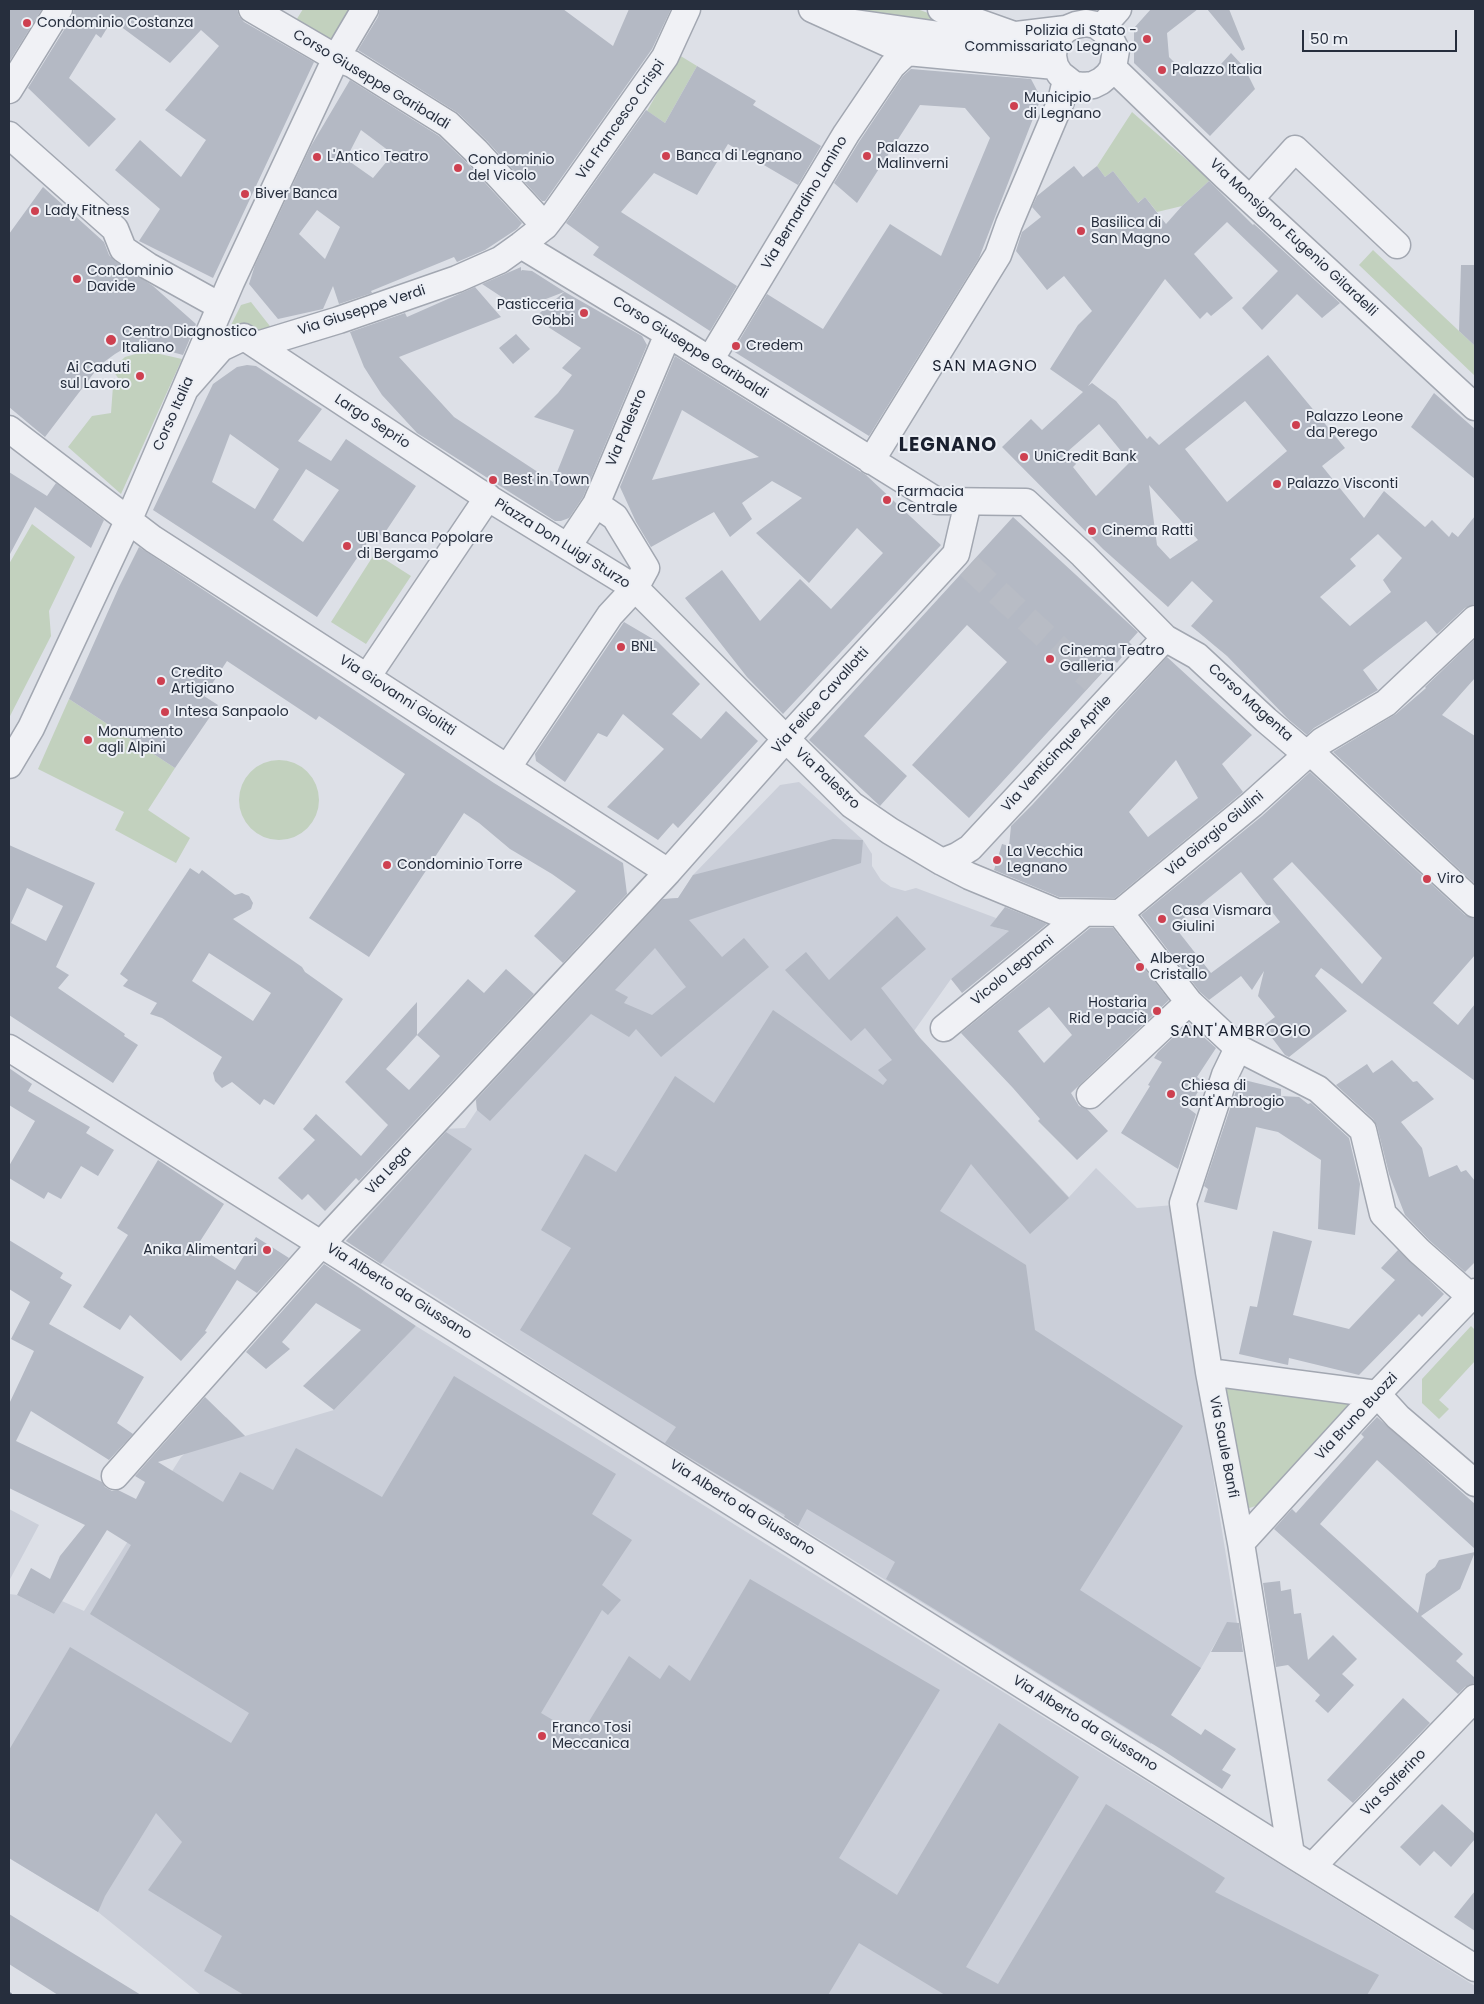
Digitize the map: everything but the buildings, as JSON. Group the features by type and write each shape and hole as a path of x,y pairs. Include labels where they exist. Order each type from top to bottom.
{"street":[{"path":"9,90 60,9"},
{"name":"Corso Giuseppe Garibaldi","path":"252,9 336,58 352,64 448,124 476,151 545,226"},
{"name":"Corso Italia","path":"9,765 31,728 128,519 220,306 336,58 365,9"},
{"name":"Via Francesco Crispi","path":"545,226 665,57 687,9"},
{"path":"812,9 907,52 1061,73 1084,86 1093,85 1108,75 1113,68 1116,50 1108,34 1111,15 1066,29 975,40 841,21"},
{"path":"941,9 1014,35"},
{"path":"865,457 998,255 1009,224 1061,102 1061,73 1053,56 1054,45 1066,29"},
{"name":"Via Bernardino Lanino","path":"710,360 871,96 892,66 907,52"},
{"name":"Via Monsignor Eugenio Gilardelli","path":"1113,68 1250,199 1475,407"},
{"path":"9,135 115,229 123,249 148,266 220,306"},
{"path":"1250,199 1295,150 1397,245"},
{"name":"Via Giuseppe Verdi","path":"186,388 220,348 244,337 257,345 339,320 457,279 500,260 545,226"},
{"name":"Corso Giuseppe Garibaldi","path":"521,245 937,500 1026,502"},
{"name":"Via Palestro","path":"568,546 596,504 668,334"},
{"name":"Largo Seprio","path":"257,345 303,378 488,497"},
{"name":"Via Giovanni Giolitti","path":"9,429 158,542 668,872"},
{"name":"Piazza Don Luigi Sturzo","path":"367,677 488,497 635,588 610,615 508,767"},
{"name":"Via Felice Cavallotti","path":"668,872 785,740 963,560 968,502"},
{"name":"Corso Magenta","path":"1026,502 1083,555 1165,638 1198,656 1266,720 1318,759 1475,904"},
{"path":"596,504 615,516 646,568 635,588"},
{"name":"Via Palestro","path":"635,588 852,805 890,831 969,876 1056,912 1083,914 1120,913"},
{"name":"Via Giorgio Giulini","path":"1120,913 1252,804 1322,741 1386,703 1475,619"},
{"name":"Via Venticinque Aprile","path":"942,862 970,848 1102,689 1165,638"},
{"name":"Via Lega","path":"115,1476 322,1243 668,872"},
{"path":"1120,913 1189,1002 1238,1048 1318,1089 1363,1130 1383,1214 1419,1251 1473,1295"},
{"name":"Vicolo Legnani","path":"944,1028 1083,914"},
{"path":"1090,1095 1189,1002"},
{"name":"Via Alberto da Giussano","path":"9,1048 1475,1968"},
{"name":"Via Saule Banfi","path":"1238,1048 1225,1075 1183,1203 1209,1372 1301,1860"},
{"name":"Via Bruno Buozzi","path":"1241,1543 1377,1394 1473,1295"},
{"path":"1209,1372 1377,1394 1398,1417 1475,1484"},
{"name":"Via Solferino","path":"1301,1860 1475,1698"}],"shaded area":[{"path":"799,782 863,840 872,854 872,866 881,880 891,887 905,891 916,888 996,918 991,926 1015,933 951,979 914,1031 920,1038 1069,1197 1096,1168 1137,1208 1174,1205 1174,1236 1237,1623 1227,1623 1201,1668 1151,1744 665,1444 346,1241 443,1129 465,1128 477,1110 475,1094 653,900 678,898 693,875 780,785"},
{"name":"Franco Tosi Meccanica","path":"416,1326 1475,1986 1475,1995 201,1995 98,1912 9,1858 9,1594 17,1595 54,1614 62,1601 84,1611 181,1457 226,1417 245,1436 334,1410"},
{"path":"9,1509 39,1525 9,1581"}],"green space":[{"path":"303,9 359,9 337,48 295,22"},
{"path":"855,9 917,9 978,31 879,18"},
{"path":"679,55 697,66 665,123 647,111"},
{"path":"1132,112 1210,180 1182,206 1157,212 1145,197 1130,209 1131,194 1113,171 1105,177 1097,166"},
{"path":"1373,250 1475,346 1475,376 1359,265"},
{"path":"251,302 273,330 226,335 241,305"},
{"path":"151,352 182,359 121,494 68,447 92,416 111,413 113,386 120,381 112,369 125,357"},
{"path":"32,524 75,557 49,611 51,636 9,718 9,564"},
{"path":"375,553 411,576 366,644 331,622"},
{"path":"69,699 175,768 148,810 190,838 176,863 115,830 124,812 38,769"},
{"path":"279,760 294,763 307,772 316,785 319,800 316,815 307,828 294,837 279,840 264,837 251,828 242,815 239,800 242,785 251,772 264,763"},
{"path":"1471,1326 1475,1330 1475,1361 1439,1400 1449,1409 1439,1419 1422,1403 1422,1379"},
{"path":"1223,1387 1357,1400 1259,1505 1246,1509"}],"tunnel":[{"path":"969,566 1094,681"}],"place":[{"name":"Condominio Costanza","path":"27,23"},
{"name":"Polizia di Stato - Commissariato Legnano","path":"1147,39"},
{"name":"Palazzo Italia","path":"1162,70"},
{"name":"Municipio di Legnano","path":"1014,106"},
{"name":"Banca di Legnano","path":"666,156"},
{"name":"Palazzo Malinverni","path":"867,156"},
{"name":"L'Antico Teatro","path":"317,157"},
{"name":"Condominio del Vicolo","path":"458,168"},
{"name":"Biver Banca","path":"245,194"},
{"name":"Lady Fitness","path":"35,211"},
{"name":"Basilica di San Magno","path":"1081,231"},
{"name":"Condominio Davide","path":"77,279"},
{"name":"Pasticceria Gobbi","path":"584,313"},
{"name":"Centro Diagnostico Italiano","path":"111,340"},
{"name":"Credem","path":"736,346"},
{"name":"Ai Caduti sul Lavoro","path":"140,376"},
{"name":"Palazzo Leone da Perego","path":"1296,425"},
{"name":"UniCredit Bank","path":"1024,457"},
{"name":"Best in Town","path":"493,480"},
{"name":"Palazzo Visconti","path":"1277,484"},
{"name":"Farmacia Centrale","path":"887,500"},
{"name":"Cinema Ratti","path":"1092,531"},
{"name":"UBI Banca Popolare di Bergamo","path":"347,546"},
{"name":"BNL","path":"621,647"},
{"name":"Cinema Teatro Galleria","path":"1050,659"},
{"name":"Credito Artigiano","path":"161,681"},
{"name":"Intesa Sanpaolo","path":"165,712"},
{"name":"Monumento agli Alpini","path":"88,740"},
{"name":"La Vecchia Legnano","path":"997,860"},
{"name":"Condominio Torre","path":"387,865"},
{"name":"Viro","path":"1427,879"},
{"name":"Casa Vismara Giulini","path":"1162,919"},
{"name":"Albergo Cristallo","path":"1140,967"},
{"name":"Hostaria Rid e pacià","path":"1157,1011"},
{"name":"Chiesa di Sant'Ambrogio","path":"1171,1094"},
{"name":"Anika Alimentari","path":"267,1250"},
{"name":"Franco Tosi Meccanica","path":"542,1736"}],"district":[{"name":"SAN MAGNO","path":"985,367"},
{"name":"LEGNANO","path":"948,446"},
{"name":"SANT'AMBROGIO","path":"1241,1032"}]}
